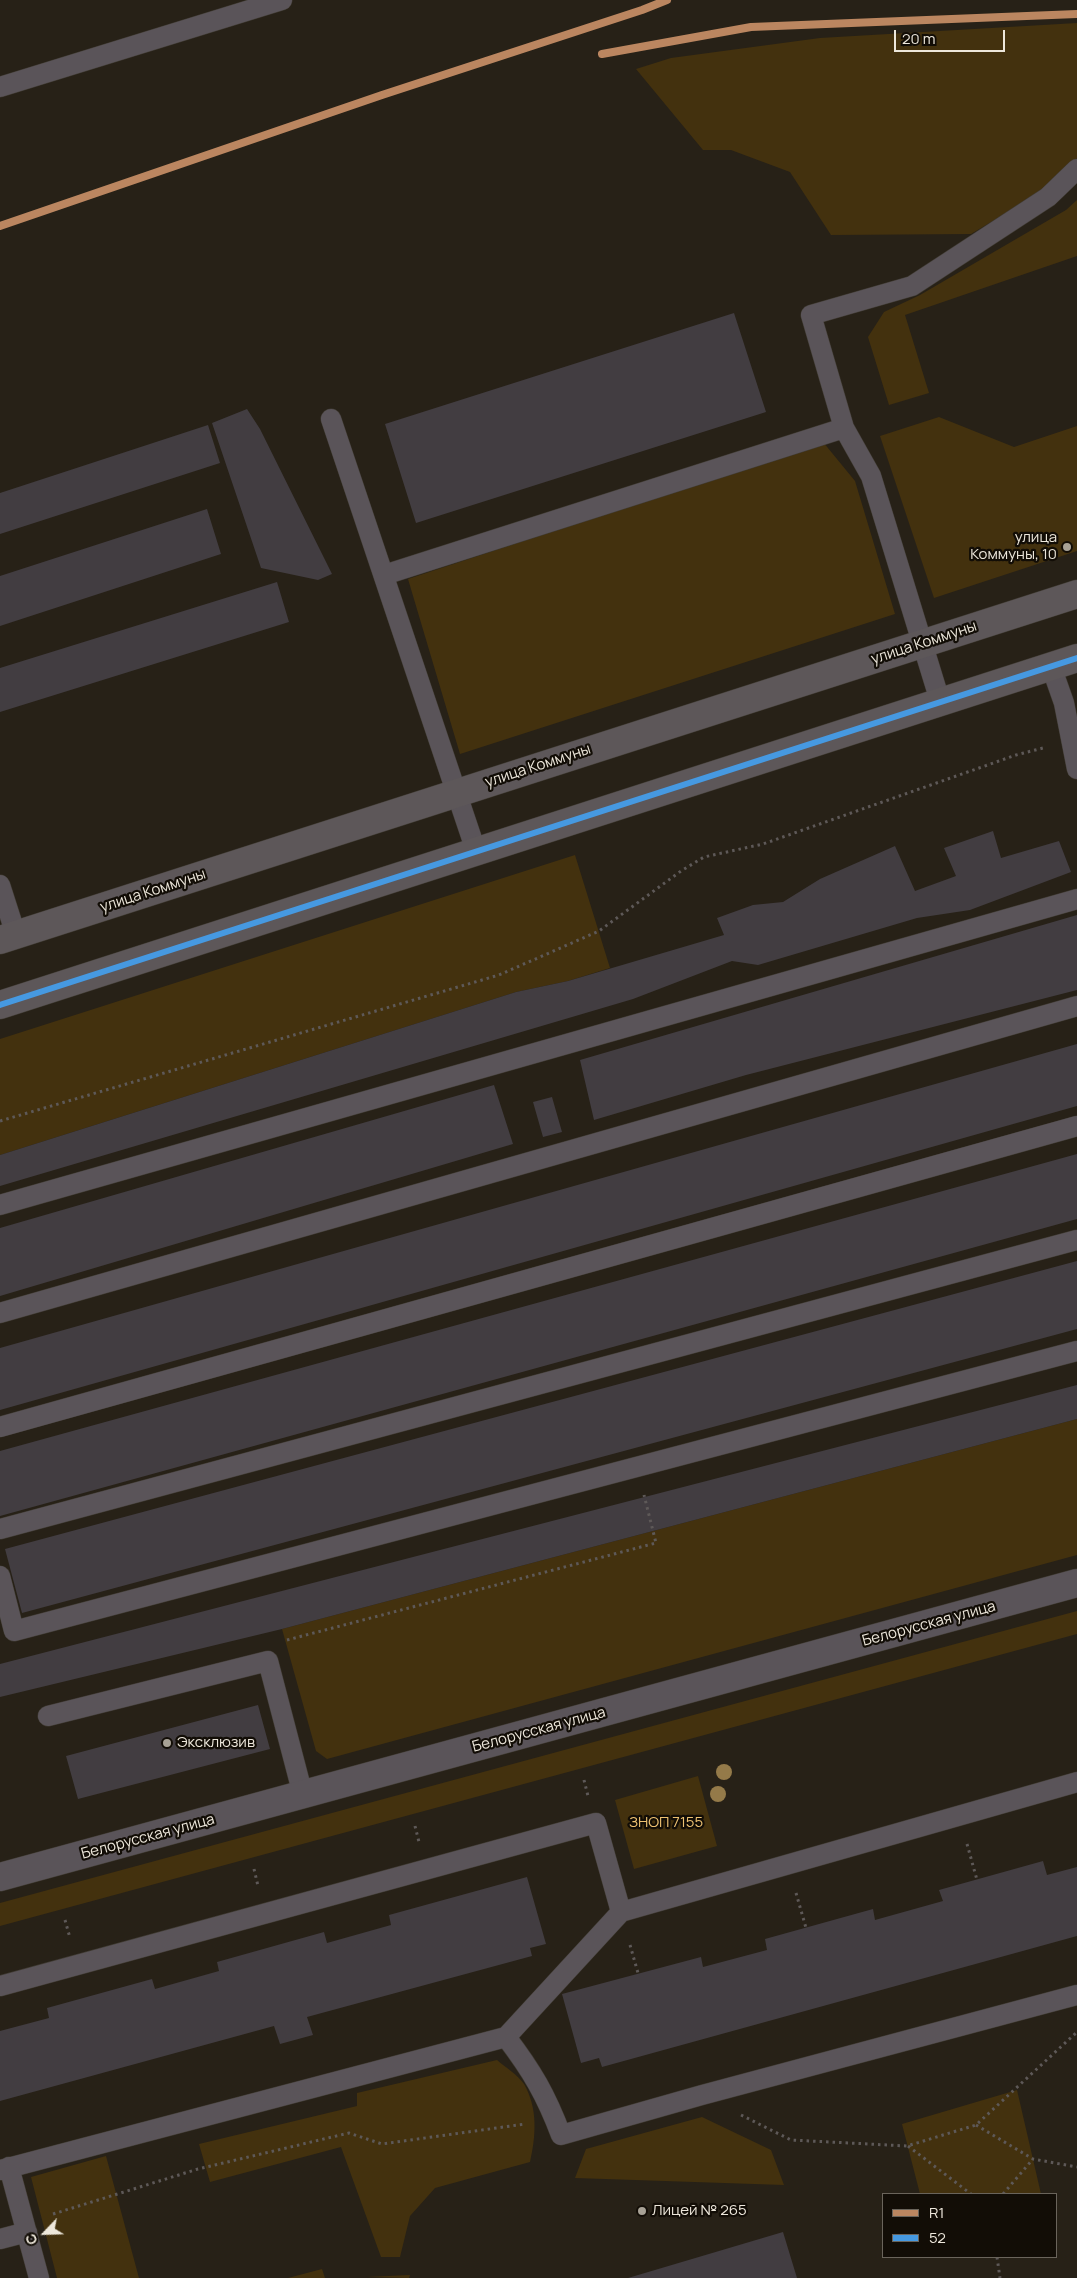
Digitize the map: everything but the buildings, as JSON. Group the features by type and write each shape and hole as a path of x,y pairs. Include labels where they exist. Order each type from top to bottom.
{"street":[{"name":"улица Коммуны","path":"8,937 1077,594"},
{"path":"0,1005 1077,658"},
{"name":"Белорусская улица","path":"0,1876 1077,1583"}],"lane":[{"path":"0,87 282,0"},
{"path":"940,701 871,476 844,428 810,315 912,286 1048,197 1077,169"},
{"path":"331,419 476,851"},
{"path":"384,575 844,428"},
{"path":"1051,666 1064,703 1077,768"},
{"path":"0,885 8,937"},
{"path":"0,1204 1077,899"},
{"path":"0,1313 1077,1006"},
{"path":"0,1427 1077,1126"},
{"path":"0,1529 1077,1240"},
{"path":"0,1576 14,1631 1077,1351"},
{"path":"48,1716 268,1661 303,1794"},
{"path":"39,2278 25,2228 4,2168 506,2037 621,1912 1077,1782"},
{"path":"0,1986 596,1823 621,1912"},
{"path":"506,2037 530,2068 548,2100 561,2135 702,2095 1077,1995"},
{"path":"0,2239 25,2228"}],"path":[{"path":"0,1121 499,975 599,931 681,871 704,857 763,844 1016,755"},
{"path":"268,1661 285,1640 656,1543 636,1467"},
{"path":"960,1815 977,1880"},
{"path":"788,1864 806,1928"},
{"path":"702,2095 791,2140 907,2146 976,2125 1077,2032"},
{"path":"25,2228 198,2168 349,2133 382,2144 528,2123 561,2135"},
{"path":"976,2125 1033,2160 1077,2167"},
{"path":"907,2146 970,2193"},
{"path":"1004,2193 1033,2160"},
{"path":"997,2258 1000,2278"}],"green space":[{"path":"1077,23 1077,158 1041,192 971,234 831,235 790,172 731,150 703,150 636,69 671,58 820,38"},
{"path":"1077,200 1077,256 905,315 929,393 889,405 868,337 884,312 920,295 1066,210"},
{"path":"939,417 1014,447 1077,426 1077,551 934,598 880,436"},
{"path":"823,442 855,481 895,614 460,754 408,579"},
{"path":"575,855 610,968 568,981 516,992 0,1155 0,1039"},
{"path":"1077,1419 1077,1555 327,1759 316,1751 282,1629"},
{"path":"1077,1611 1077,1634 0,1926 0,1903"},
{"name":"ЗНОП 7155","path":"698,1776 717,1846 634,1869 615,1800"},
{"path":"497,2060 515,2074 529,2093 534,2112 534,2142 530,2162 435,2188 410,2216 400,2257 381,2257 341,2147 210,2182 199,2144 357,2106 357,2093"},
{"path":"1017,2090 1041,2193 920,2193 902,2124"},
{"path":"702,2117 771,2150 784,2185 575,2178 586,2149"},
{"path":"106,2156 139,2278 57,2278 31,2177"},
{"path":"322,2269 325,2278 288,2278"},
{"path":"410,2275 409,2278 366,2277"}],"transit line":[{"name":"R1","path":"0,226 667,0"},
{"name":"R1","path":"602,54 751,27 1077,14"},
{"name":"52","path":"0,1005 1077,658"}],"place":[{"name":"улица Коммуны, 10","path":"1067,547"},
{"name":"Эксклюзив","path":"167,1743"},
{"name":"Лицей № 265","path":"642,2211"}]}
